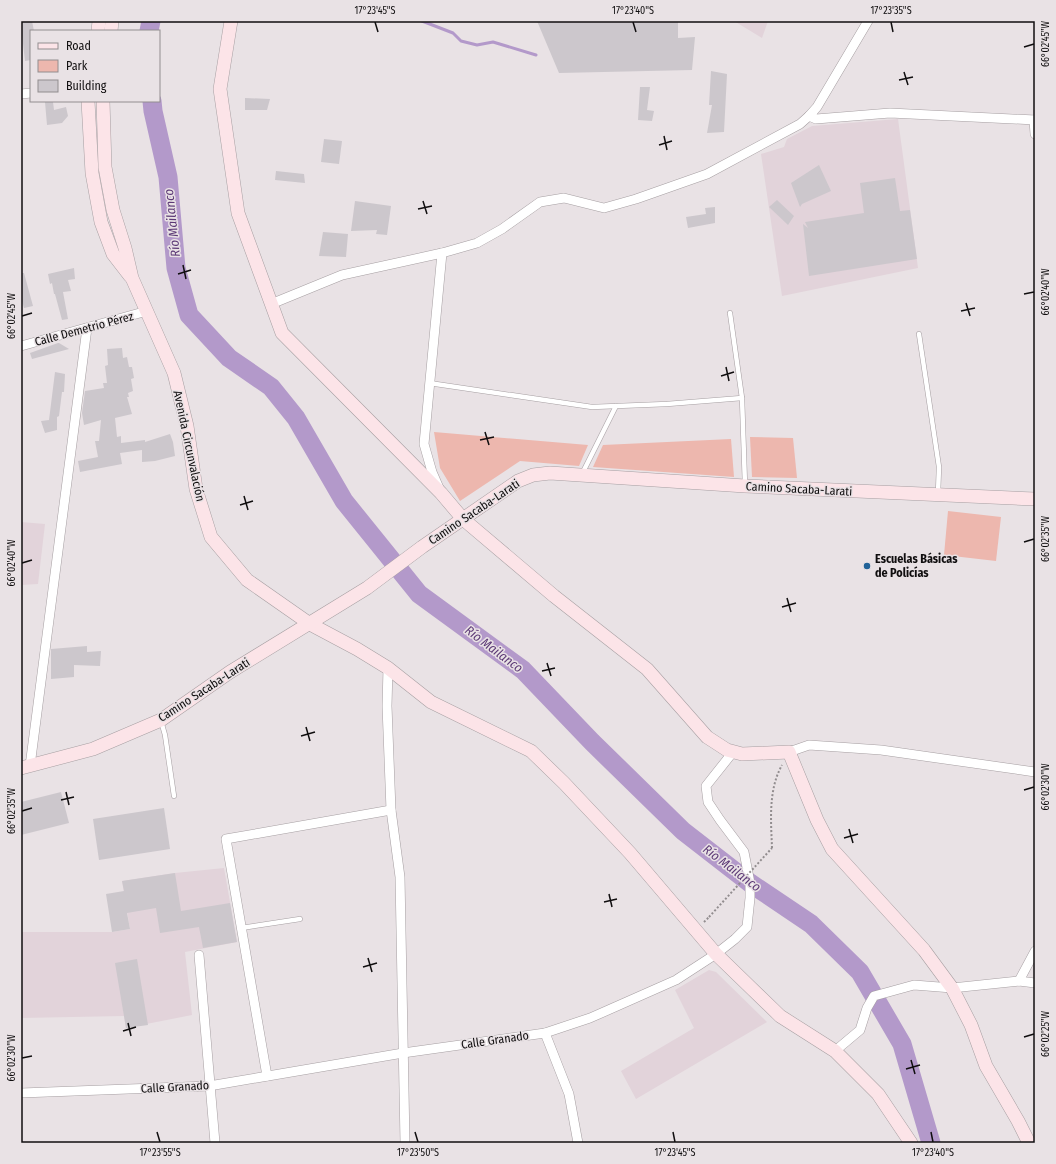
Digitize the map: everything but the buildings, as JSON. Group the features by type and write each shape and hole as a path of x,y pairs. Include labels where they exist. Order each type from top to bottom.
{"street":[{"path":"231,21 220,89 238,213 282,333 441,493 463,519 554,596 647,669 707,737 727,750 742,754 789,752 809,745 881,750 1035,772"},
{"path":"271,304 342,275 442,253 477,243 502,229 540,202 564,198 604,208 636,199 707,174 800,124 809,116 817,107 868,21"},
{"name":"Avenida Circunvalación","path":"88,102 92,173 101,222 113,254 132,278"},
{"name":"Avenida Circunvalación","path":"103,102 105,167 113,210 126,248 132,278 174,373 187,426 196,489 211,537 247,580 310,624 357,649 388,668 431,702 531,751 564,783 630,853 716,954 780,1016 835,1051 878,1094 912,1143"},
{"path":"809,116 816,119 890,113 1034,120 1035,134"},
{"path":"441,493 432,472 424,444 442,253"},
{"name":"Calle Demetrio Pérez","path":"21,346 147,311"},
{"path":"25,767 86,328"},
{"name":"Camino Sacaba-Larati","path":"25,767 93,749 160,720 230,672 367,588 422,547 518,481 533,475 550,473 745,486 1035,499"},
{"path":"388,668 387,706 391,810 400,877 405,1143"},
{"name":"Calle Granado","path":"21,1093 209,1086 403,1054 545,1033 590,1018 676,980 716,954 735,939 746,927 750,898 750,883 744,852 708,802 706,786 732,752"},
{"path":"789,752 816,820 832,849 924,950 952,988 971,1025 986,1066 1029,1143"},
{"path":"267,1076 226,839 391,810"},
{"path":"1019,981 1035,951"},
{"path":"199,955 215,1143"},
{"path":"835,1051 860,1030 867,1008 874,996 914,985 952,988 1019,981 1035,983"},
{"path":"545,1033 569,1094 578,1143"}],"lane":[{"path":"730,313 742,398 745,486"},
{"path":"919,334 939,467 938,495"},
{"path":"429,383 592,407 667,404 742,398"},
{"path":"581,475 616,406"},
{"path":"160,720 165,735 174,796"},
{"path":"241,928 300,919"}],"path":[{"path":"709,917 772,848 771,805 778,773 789,752"}],"shaded area":[{"path":"734,21 768,21 762,38"},
{"path":"898,119 918,268 782,296 761,154 784,147 787,139 812,126"},
{"path":"21,522 45,524 38,584 21,585"},
{"path":"224,868 237,942 185,952 192,1015 126,1028 124,1016 21,1018 21,932 112,932 130,929 122,881 175,873"},
{"path":"709,970 716,972 767,1022 636,1099 621,1071 694,1028 675,990"}],"green space":[{"path":"434,432 588,445 579,466 520,461 460,501 440,468"},
{"path":"750,437 793,438 797,478 752,477"},
{"path":"731,439 734,477 593,467 603,445"},
{"path":"948,511 1001,517 996,561 944,555"}],"waterway":[{"name":"Río Mailanco","path":"149,30 151,21"},
{"path":"422,21 453,33 461,41 477,45 493,42 536,55"},
{"name":"Río Mailanco","path":"152,102 168,177 176,268 189,315 229,358 271,387 296,418 344,501 419,594 523,670 592,742 683,831 750,883 811,924 860,972 902,1044 931,1143"}],"place":[{"name":"Escuelas Básicas de Policías","path":"867,566"}]}
